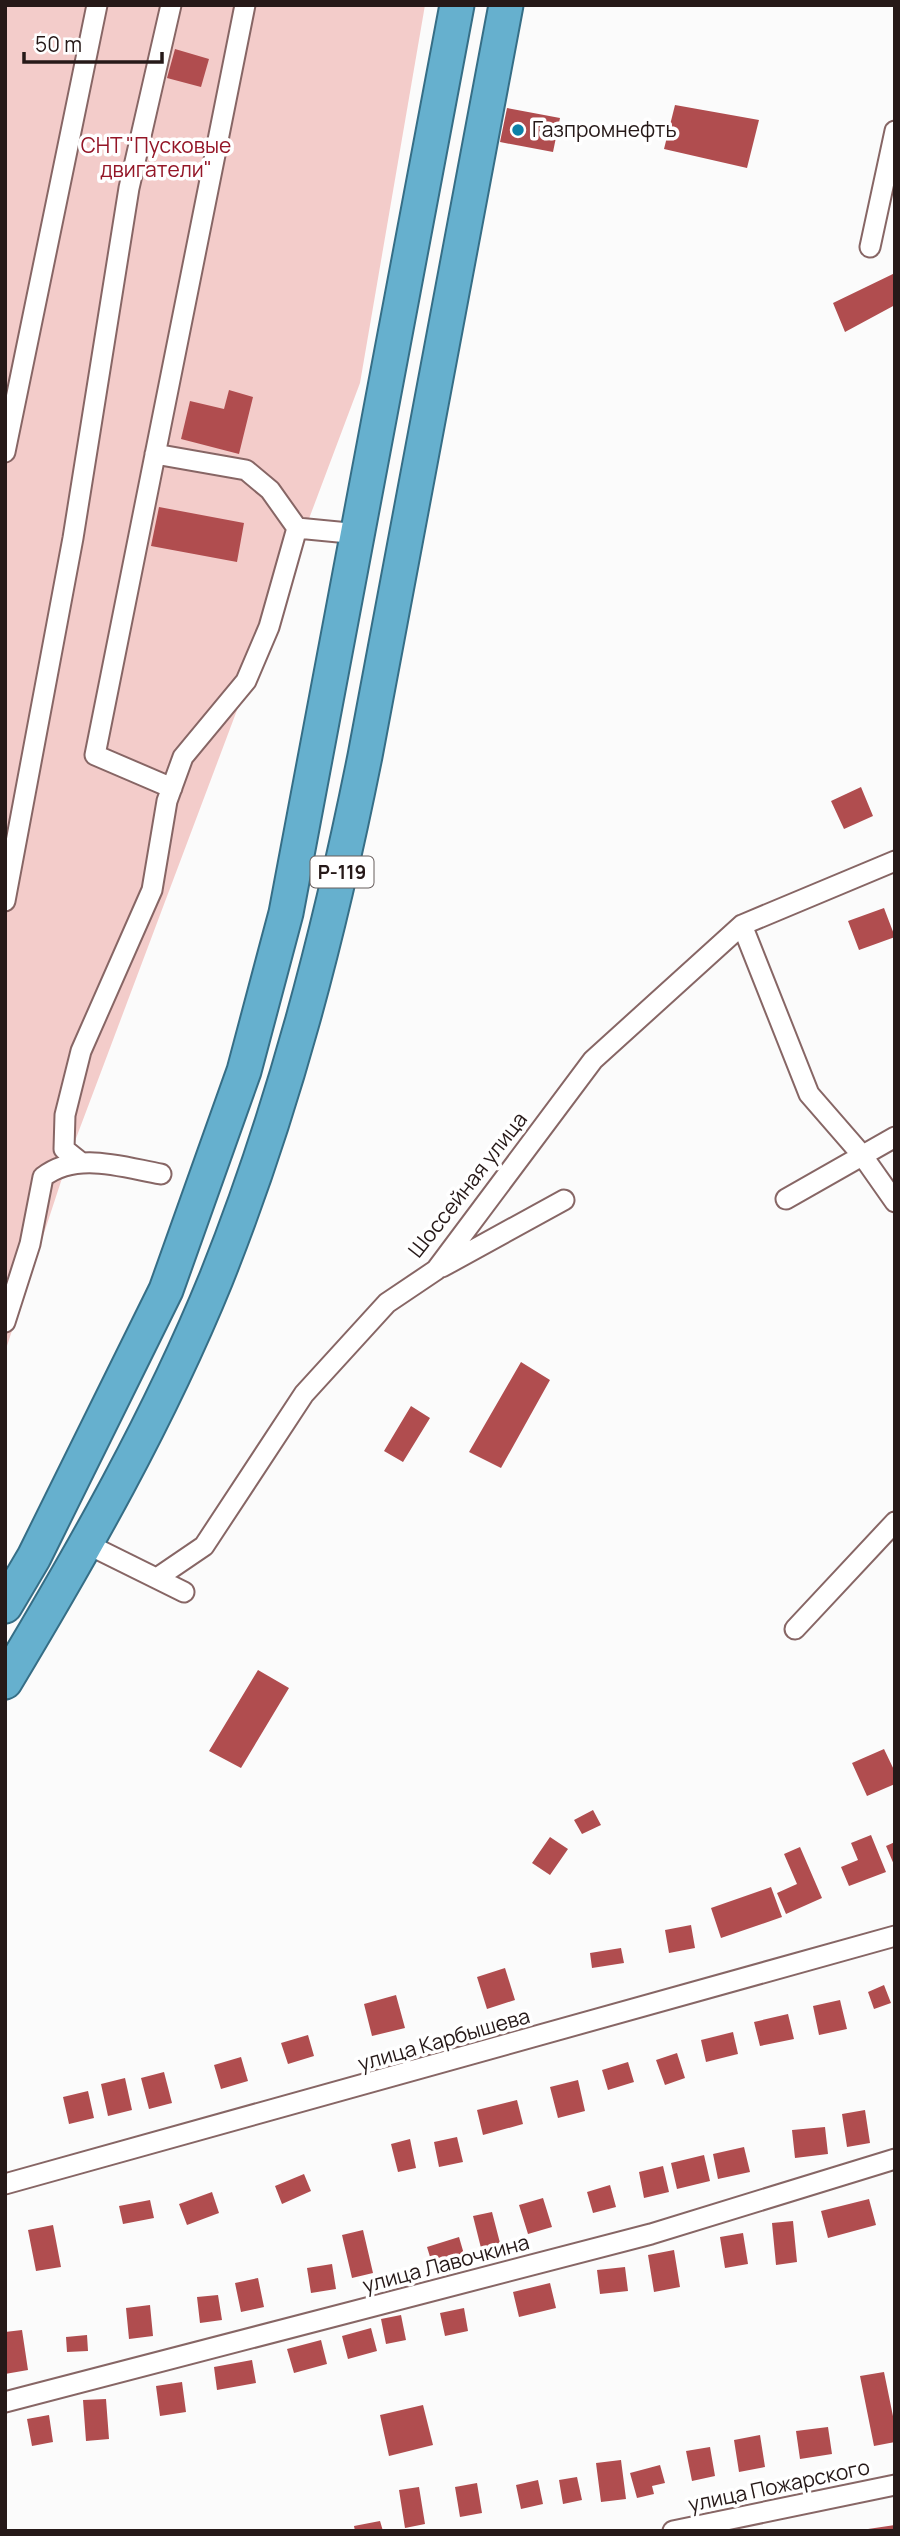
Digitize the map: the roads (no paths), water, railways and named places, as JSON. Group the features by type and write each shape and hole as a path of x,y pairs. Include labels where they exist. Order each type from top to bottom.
{"highway":[{"name":"Р-119","path":"5,1606 34,1557 166,1290 244,1070 286,913 457,5"},
{"name":"Р-119","path":"5,1682 87,1544 167,1385 215,1280 267,1144 308,1010 341,876 360,783 506,5"}],"street":[{"path":"5,452 97,5"},
{"path":"5,901 74,538 129,188 171,5"},
{"path":"172,788 95,755 245,5"},
{"path":"870,247 895,131"},
{"path":"155,454 246,470 270,490 297,528 359,534"},
{"path":"79,1161 64,1149 63,1135 78,1064 106,987 152,890 172,788 183,757 246,681 270,627 297,528"},
{"name":"Шоссейная улица","path":"157,1578 204,1546 304,1394 387,1303 436,1270 593,1060 742,925 895,861"},
{"path":"742,925 810,1094 862,1155 895,1202"},
{"path":"786,1199 895,1137"},
{"path":"5,1322 30,1244 43,1177 58,1165 79,1161 161,1174"},
{"path":"436,1270 564,1200"},
{"path":"795,1629 895,1522"},
{"path":"87,1544 184,1592"},
{"name":"улица Карбышева","path":"5,2184 895,1936"},
{"name":"улица Лавочкина","path":"5,2402 651,2234 895,2159"},
{"name":"улица Пожарского","path":"673,2531 895,2485"}],"place":[{"name":"Газпромнефть","path":"518,130"}],"park label":[{"name":"СНТ \"Пусковые двигатели\"","path":"156,158"}]}
